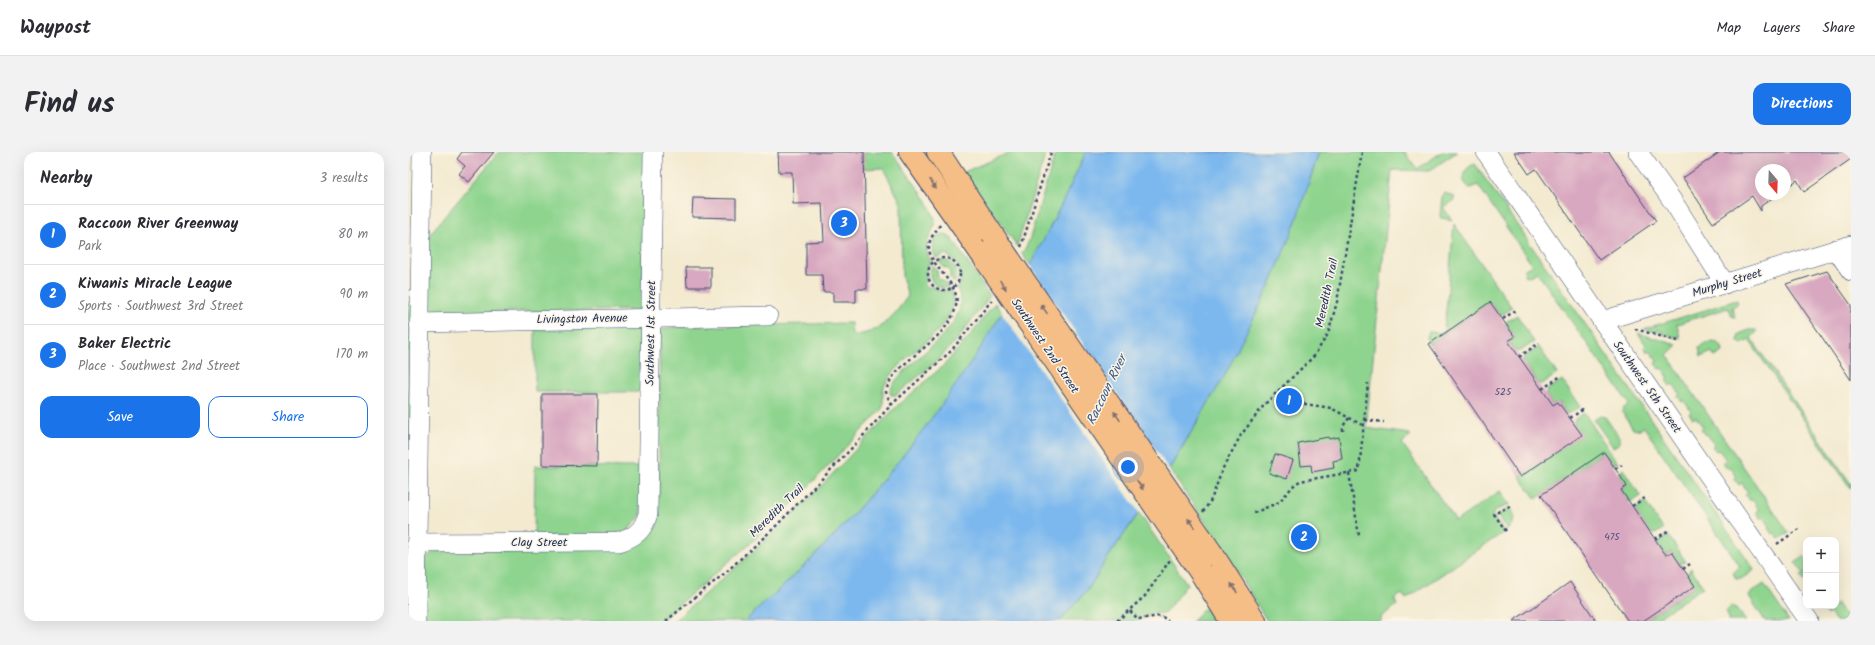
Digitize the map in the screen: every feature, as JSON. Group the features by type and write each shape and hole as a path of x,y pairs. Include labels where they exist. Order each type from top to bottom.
{"main road":[{"name":"Southwest 2nd Street","path":"910,152 982,253 1201,573 1231,621"},
{"name":"Southwest 2nd Street","path":"938,152 992,234 1213,555 1256,621"}],"street":[{"path":"416,621 422,152"},
{"name":"Southwest 1st Street","path":"648,514 653,152"},
{"name":"Southwest 5th Street","path":"1486,152 1809,621"},
{"path":"1638,152 1674,203 1725,284"},
{"path":"1844,247 1851,271"},
{"name":"Murphy Street","path":"1602,321 1844,247"},
{"name":"Livingston Avenue","path":"419,323 768,316"},
{"name":"Clay Street","path":"416,543 619,542 637,534 643,528 648,514"}],"path":[{"path":"1020,250 1025,239 1051,152"},
{"name":"Meredith Trail","path":"1201,516 1211,500 1223,468 1241,435 1265,404 1314,356 1328,334 1337,302 1362,152"},
{"path":"892,405 886,392 892,379 906,363 939,335 952,316 957,299 952,287 934,261 930,252 929,243 942,222"},
{"path":"944,258 953,261 956,264 959,274 958,279 952,287 942,289 932,285 929,280 928,270 934,261 944,258"},
{"name":"Meredith Trail","path":"666,621 724,573 774,528 892,405 951,351 993,299"},
{"path":"1502,319 1516,310"},
{"path":"1635,329 1678,341"},
{"path":"1519,356 1539,343"},
{"path":"1542,389 1561,376"},
{"path":"1254,513 1279,502 1295,484 1300,481 1359,471 1368,383"},
{"path":"1278,391 1292,402 1331,408 1364,426"},
{"path":"1570,418 1584,409"},
{"path":"1343,431 1349,418"},
{"path":"1364,420 1384,422"},
{"path":"1615,469 1622,464"},
{"path":"1349,473 1359,536"},
{"path":"1632,506 1645,498"},
{"path":"1506,531 1494,514 1510,506"},
{"path":"1777,544 1800,529"},
{"path":"1655,539 1668,531"},
{"path":"1117,621 1145,596 1171,560"},
{"path":"1683,569 1690,564"},
{"path":"1130,611 1138,619 1161,616 1168,621"}],"green space":[{"path":"499,152 645,152 643,308 640,310 439,313 427,304 429,235"},
{"path":"864,152 892,152 927,201 935,219 927,244 928,255 931,262 926,269 927,281 924,283 929,288 931,286 941,291 951,289 954,299 952,309 940,328 908,357 888,379 883,389 882,409 791,505 755,539 660,621 425,621 424,560 434,551 628,547 638,544 652,532 657,522 659,484 660,332 662,330 672,327 851,323 852,335 870,332 891,318 908,296 902,276 901,203 883,168 864,169"},
{"path":"1011,152 1046,152 1017,246 999,220 980,199 964,172"},
{"path":"1056,152 1086,152 1069,190 1031,266 1022,254 1029,241"},
{"path":"1319,152 1405,152 1417,169 1442,152 1457,152 1429,171 1392,170 1366,428 1410,434 1410,436 1402,443 1456,521 1500,491 1509,505 1496,510 1492,515 1504,532 1406,599 1402,594 1394,599 1397,605 1381,617 1381,621 1267,621 1221,545 1169,469 1214,393 1273,276 1290,235"},
{"path":"1475,164 1754,569 1741,579 1736,579 1733,573 1740,566 1644,427 1637,430 1633,429 1622,412 1629,404 1537,272 1528,277 1524,275 1525,269 1532,265 1478,185 1470,188 1466,185 1463,178 1465,171 1467,168"},
{"path":"1445,193 1454,196 1454,200 1443,207 1452,220 1441,218 1440,216 1442,196"},
{"path":"1454,224 1512,308 1503,314 1499,314 1490,302 1429,344 1427,337 1429,332 1444,333"},
{"path":"945,234 952,239 990,296 959,337 939,359 896,395 891,395 890,391 897,380 935,343 957,316 960,303 957,289 962,282 959,280 960,270 955,261 948,255 943,254 942,256 936,258 933,250 934,239 939,235"},
{"path":"944,260 951,263 956,269 957,276 954,283 950,277 950,271 943,267 939,261"},
{"path":"933,265 937,271 938,278 944,281 948,287 939,287 932,282 930,274"},
{"path":"1737,300 1738,304 1732,307 1735,317 1731,316 1728,308 1677,324 1680,338 1662,334 1663,332 1658,330 1657,332 1644,329"},
{"path":"408,303 413,303 408,621"},
{"path":"995,303 1003,314 943,404 876,488 808,562 745,621 674,621 744,560 806,502 896,407 943,366 970,336"},
{"path":"1517,315 1534,342 1520,351 1515,351 1508,341 1515,337 1506,325 1507,321"},
{"path":"634,328 643,332 642,389 639,392 535,392 535,330"},
{"path":"1749,330 1756,330 1757,332 1751,338 1851,484 1851,489 1749,340 1742,344 1738,341 1739,334"},
{"path":"1638,333 1677,345 1667,355 1789,533 1779,539 1775,533 1772,534 1764,517 1761,519 1756,512 1759,510 1753,500 1750,501 1745,495 1748,493 1742,483 1739,485 1734,479 1737,477 1730,467 1727,468 1723,462 1726,460 1719,450 1716,451 1712,446 1714,444 1707,434 1705,435 1701,430 1703,427 1696,417 1693,419 1689,413 1691,411 1684,401 1682,402 1678,396 1680,394 1673,384 1670,386 1666,380 1669,378 1662,368 1659,369 1655,363 1657,361 1650,351 1648,353 1644,347 1646,345"},
{"path":"1713,342 1718,343 1722,347 1723,352 1715,357 1712,352 1701,357 1699,348 1703,344"},
{"path":"1539,347 1557,374 1542,384 1538,383 1523,361 1524,357"},
{"path":"1562,380 1580,407 1570,413 1566,413 1559,402 1553,405 1546,395 1547,390"},
{"path":"1584,413 1618,463 1612,464 1604,452 1536,499 1520,477 1581,435 1574,424 1575,419"},
{"path":"1600,416 1605,417 1620,438 1620,443 1613,447 1594,420"},
{"path":"535,466 638,467 641,470 641,516 625,533 534,537"},
{"path":"1623,469 1641,496 1633,501 1629,501 1621,490 1627,486 1619,475"},
{"path":"1645,502 1663,529 1655,534 1651,534 1636,512 1637,508"},
{"path":"1511,508 1514,519 1507,530 1497,515"},
{"path":"1139,513 1187,584 1164,614 1150,615 1138,621 1060,621 1089,588 1106,560"},
{"path":"1668,535 1686,562 1679,563 1672,552 1666,555 1659,545 1660,541"},
{"path":"1803,557 1803,573 1795,562"},
{"path":"1691,568 1703,587 1653,621 1643,621 1695,586 1687,574"},
{"path":"1764,584 1789,621 1765,621 1749,596 1752,592"},
{"path":"1731,606 1736,608 1746,621 1727,621 1729,619 1726,611"},
{"path":"1839,606 1849,621 1836,621 1830,613 1827,615 1824,609 1839,609"},
{"path":"1205,608 1214,621 1192,621"}],"water":[{"name":"Raccoon River","path":"1086,152 1319,152 1295,224 1271,283 1225,375 1169,469 1106,560 1089,588 1060,621 745,621 828,542 868,498 941,406 1005,309 1061,206"}],"pier":[{"path":"1029,264 1170,471 1140,514 1001,312"}],"building":[{"path":"462,152 494,152 469,182 459,174 465,166 457,159"},
{"path":"778,152 864,152 867,289 856,289 856,302 833,302 833,292 823,292 822,275 806,275 806,242 824,241 822,203 793,204 792,172 779,172"},
{"path":"1514,152 1609,152 1656,221 1599,260 1536,169 1529,174"},
{"path":"1720,152 1851,152 1851,159 1804,192 1797,180 1791,184 1791,164 1755,164 1755,200 1770,200 1761,206 1761,211 1752,196 1713,223 1683,178"},
{"path":"693,198 736,199 736,218 692,217"},
{"path":"686,267 711,267 711,287 687,287"},
{"path":"1827,271 1851,305 1851,380 1786,284"},
{"path":"1490,302 1515,337 1508,341 1553,405 1558,402 1582,435 1520,477 1429,344"},
{"path":"542,394 598,394 597,466 542,465"},
{"path":"1328,437 1329,439 1339,437 1342,459 1333,461 1334,468 1312,472 1311,465 1301,466 1298,443"},
{"path":"1604,452 1627,486 1621,490 1666,555 1672,552 1695,586 1643,621 1628,621 1541,495"},
{"path":"1275,454 1293,460 1287,479 1269,473"},
{"path":"1570,582 1596,621 1513,621 1540,603"}],"place":[{"name":"Baker Electric","path":"844,223"},
{"name":"Raccoon River Greenway","path":"1289,401"},
{"name":"Kiwanis Miracle League","path":"1304,537"}]}
